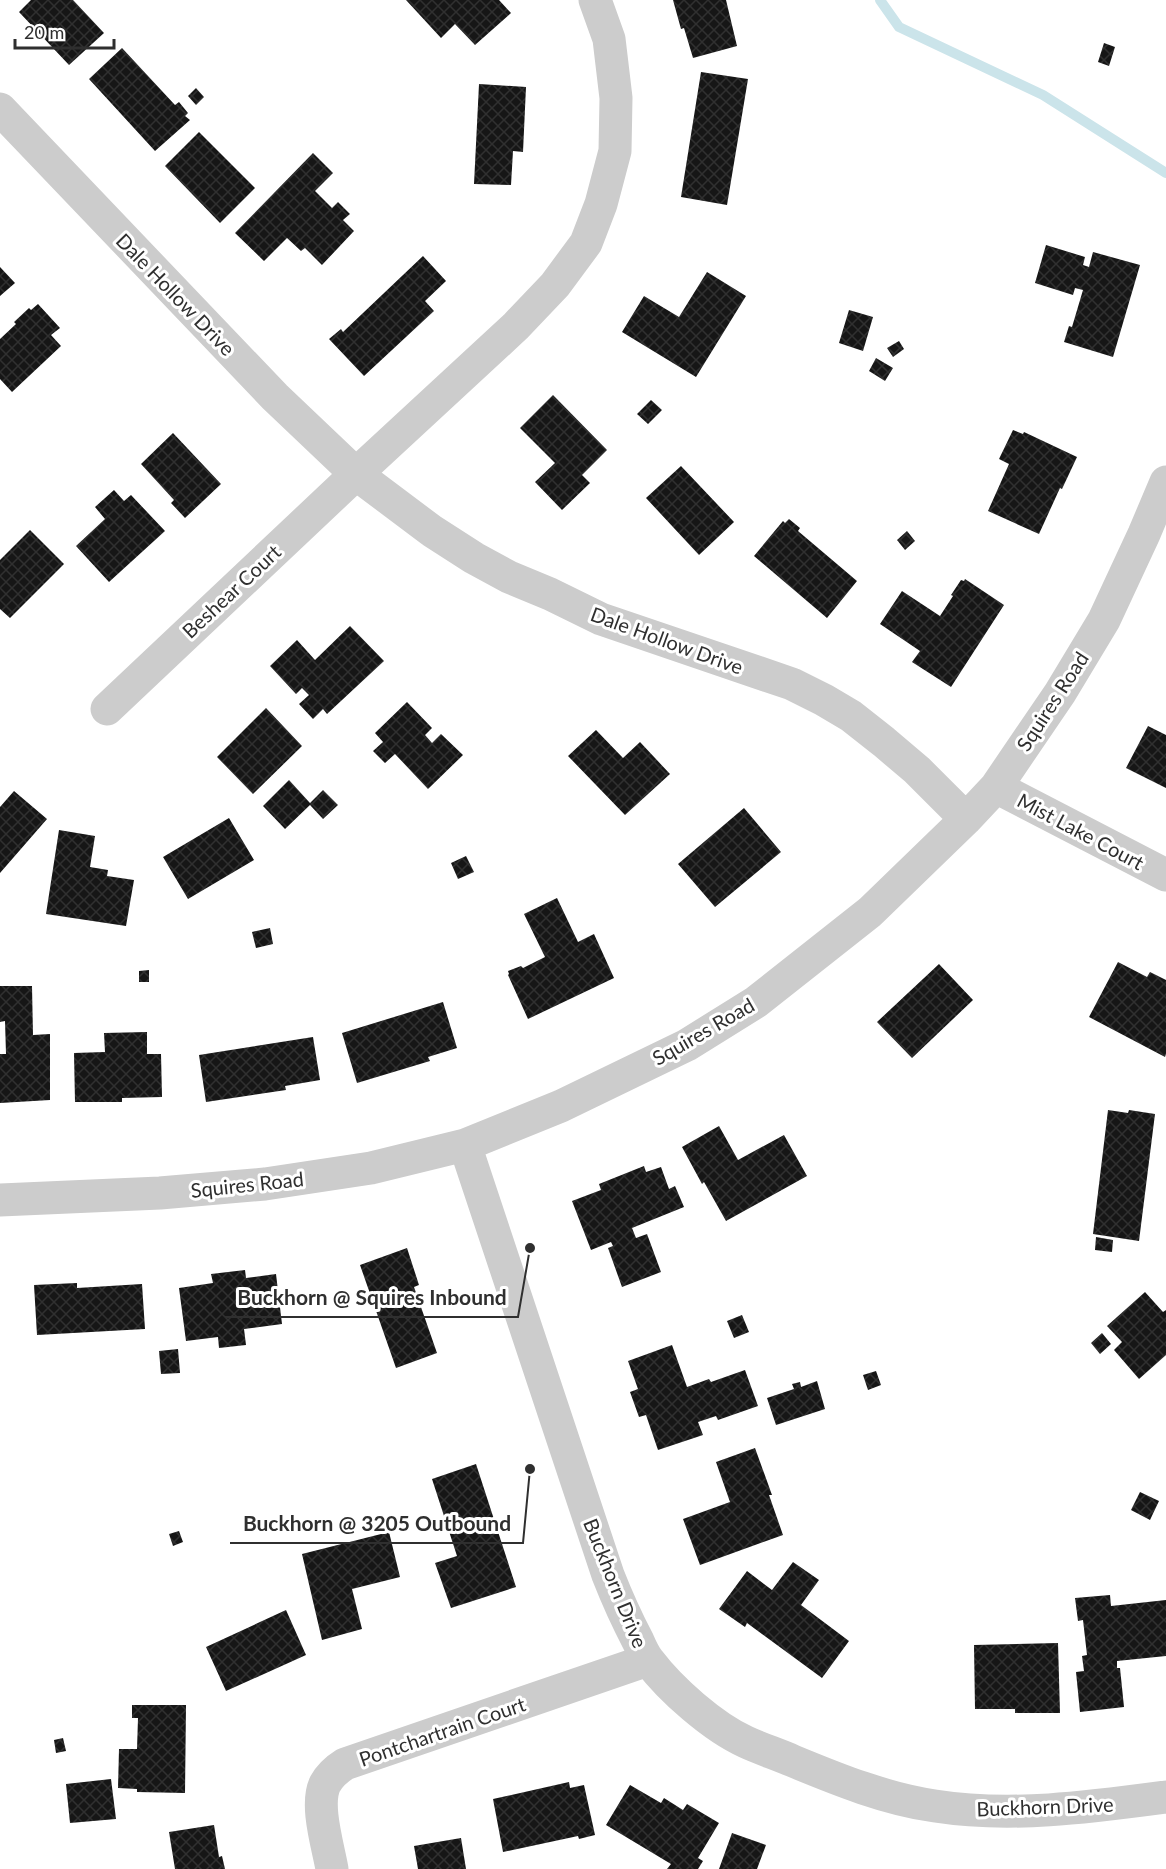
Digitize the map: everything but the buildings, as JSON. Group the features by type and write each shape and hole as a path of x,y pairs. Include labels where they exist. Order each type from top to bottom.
{"street":[{"path":"356,474 516,326 555,285 586,243 601,204 615,152 616,98 609,39 595,0"},
{"name":"Dale Hollow Drive","path":"0,110 260,382 329,450 356,474 440,536 509,577 601,619 792,684 824,700 851,716 884,742 917,770 966,819"},
{"name":"Beshear Court","path":"107,709 356,474"},
{"name":"Squires Road","path":"0,1200 160,1193 265,1184 371,1168 465,1145 561,1106 687,1045 756,1002 870,912 996,787 1060,693 1104,620 1166,482"},
{"name":"Mist Lake Court","path":"996,787 1166,875"},
{"name":"Buckhorn Drive","path":"465,1145 608,1575 625,1616 648,1660 683,1696 712,1721 745,1741 874,1792 935,1806 989,1811 1047,1809 1166,1797"},
{"name":"Pontchartrain Court","path":"332,1869 321,1805 322,1792 333,1772 345,1764 648,1660"}],"waterway":[{"path":"880,0 899,27 1043,95 1166,173"}],"place":[{"name":"Buckhorn @ Squires Inbound","path":"530,1248"},
{"name":"Buckhorn @ 3205 Outbound","path":"530,1469"}]}
